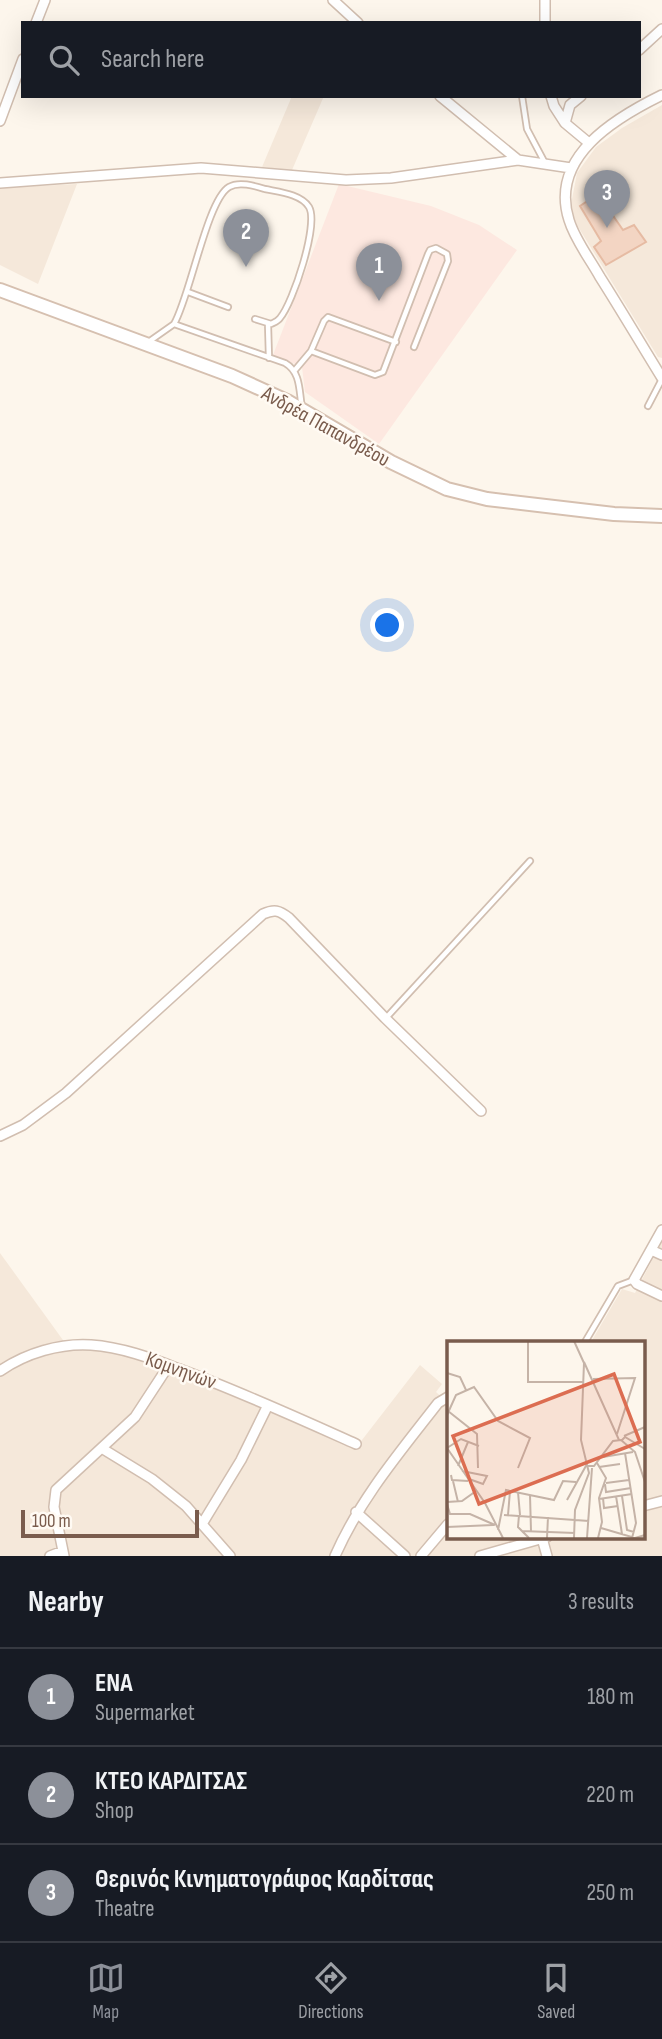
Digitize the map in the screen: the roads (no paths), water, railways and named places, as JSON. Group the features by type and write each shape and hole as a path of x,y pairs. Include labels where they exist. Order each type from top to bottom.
{"main road":[{"name":"Ανδρέα Παπανδρέου","path":"0,290 232,376 302,409 391,463 463,494 614,514 662,516"}],"street":[{"path":"37,21 45,0"},
{"path":"333,0 356,21"},
{"path":"545,0 545,21"},
{"path":"641,48 662,29"},
{"path":"0,121 21,64"},
{"path":"662,94 621,118 589,143 571,168 565,199 573,230 662,378"},
{"path":"442,98 518,160"},
{"path":"552,98 556,112 565,123 589,143"},
{"path":"565,123 570,105 579,98"},
{"path":"0,183 201,168 371,180 518,160 571,168"},
{"path":"0,1136 23,1125 66,1093 263,914 272,910 280,911 289,918 385,1018 481,1111"},
{"path":"662,1230 635,1279 637,1284 662,1296"},
{"path":"651,1250 662,1255"},
{"name":"Κομνηνών","path":"0,1371 36,1353 78,1345 122,1350 169,1365 356,1444"},
{"path":"50,1556 64,1553 54,1507 54,1493 81,1465 103,1449 141,1409 169,1365"},
{"path":"335,1556 356,1512 438,1403 447,1398"},
{"path":"202,1524 241,1460 268,1405"},
{"path":"103,1449 174,1496 230,1556"},
{"path":"644,1506 662,1501"},
{"path":"356,1512 405,1556"},
{"path":"421,1556 447,1526"},
{"path":"480,1556 541,1538"},
{"path":"544,1538 547,1556"}],"lane":[{"path":"522,98 527,129 546,163"},
{"path":"145,344 174,324 188,292 195,259 217,202 232,185 243,184 304,201 310,209 312,220 309,247 282,317 268,323 255,319"},
{"path":"311,351 378,375 383,372 428,254 436,248 447,254 448,261 414,347"},
{"path":"188,292 228,307"},
{"path":"295,370 311,351 328,317 396,342"},
{"path":"268,323 269,358"},
{"path":"174,324 295,370"},
{"path":"295,370 302,409"},
{"path":"648,406 662,378"},
{"path":"385,1018 530,861"},
{"path":"586,1341 618,1286 635,1279"}],"place":[{"name":"Θερινός Κινηματογράφος Καρδίτσας","path":"607,228"},
{"name":"ΚΤΕΟ ΚΑΡΔΙΤΣΑΣ","path":"246,267"},
{"name":"ΕΝΑ","path":"379,301"}]}
